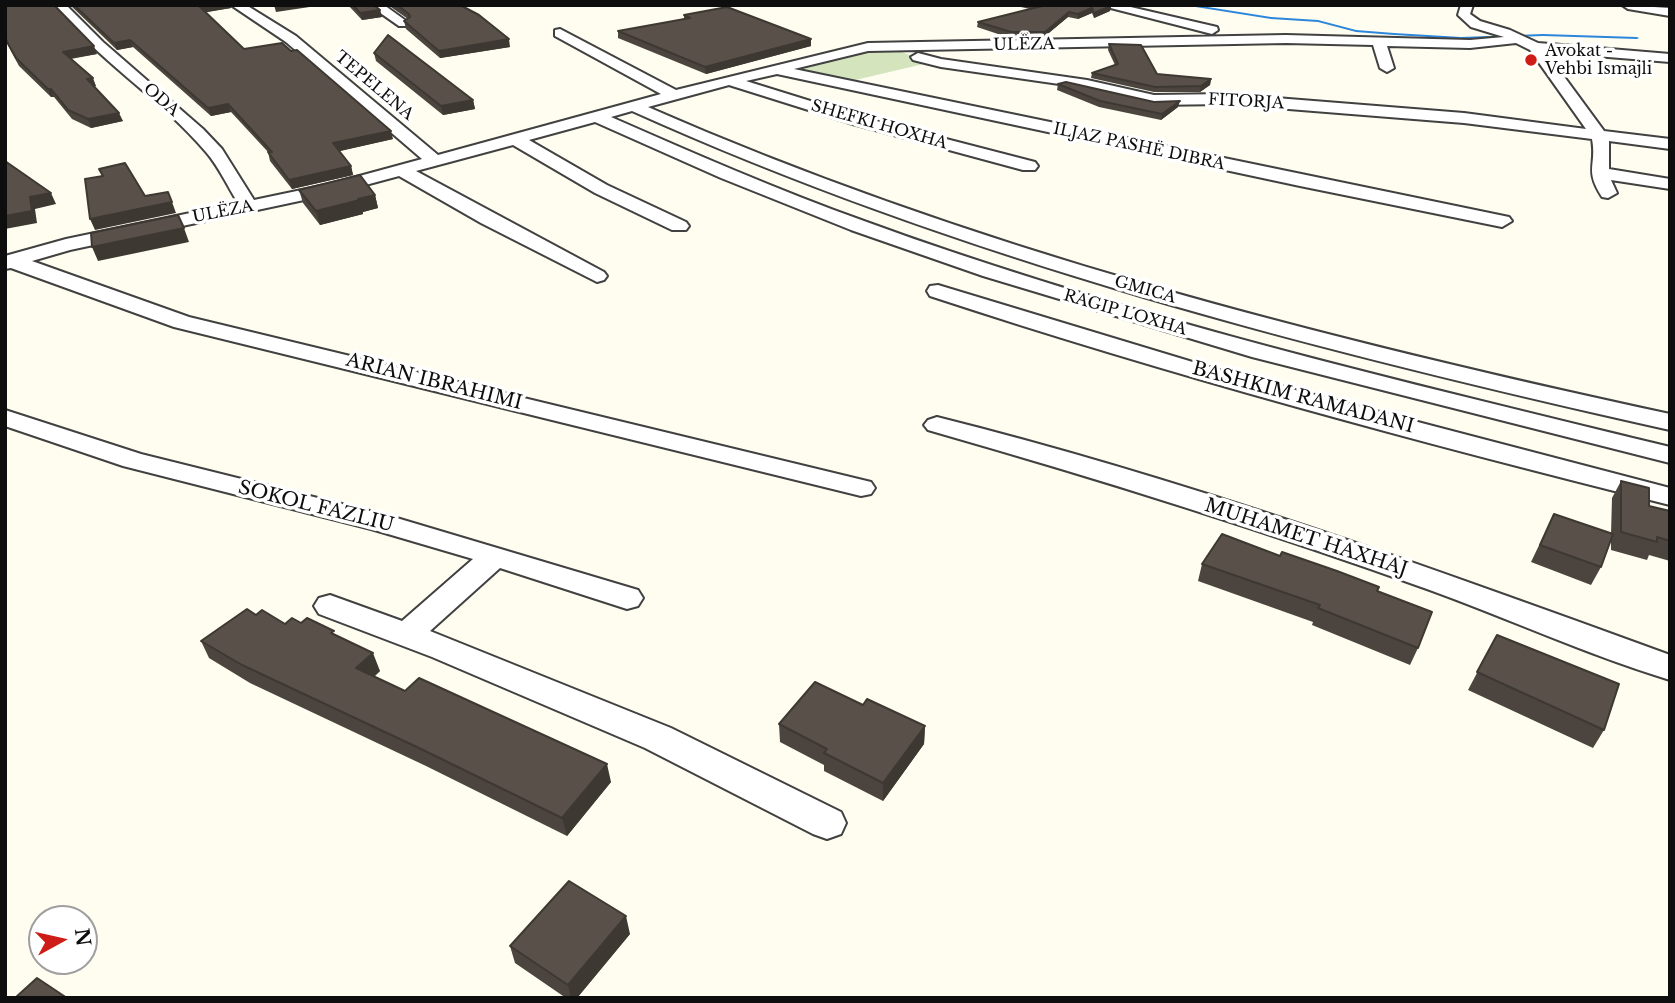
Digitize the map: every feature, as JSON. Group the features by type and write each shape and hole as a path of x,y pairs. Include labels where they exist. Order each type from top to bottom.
{"street":[{"name":"ODA","path":"59,5 98,45 197,132 216,153 249,207"},
{"name":"TEPELENA","path":"237,5 291,39 434,160"},
{"path":"375,5 402,23"},
{"path":"1105,5 1255,40"},
{"path":"1467,5 1464,15 1469,21 1535,47 1670,58"},
{"path":"1628,5 1670,12"},
{"path":"560,33 674,95"},
{"name":"ULËZA","path":"7,258 153,225 249,207 401,170 674,95 856,49 898,45 1255,40 1470,44 1514,37"},
{"path":"1379,43 1387,68"},
{"name":"FITORJA","path":"898,45 926,60 1087,83 1154,100 1226,99 1372,110 1464,118 1670,144"},
{"path":"1535,47 1599,135 1602,141 1598,173 1608,193"},
{"name":"ILJAZ PASHË DIBRA","path":"775,70 1312,184 1502,221"},
{"name":"SHEFKI HOXHA","path":"730,81 859,121 1029,166"},
{"name":"GMICA","path":"635,107 705,139 828,188 1062,265 1307,336 1670,422"},
{"name":"RAGIP LOXHA","path":"598,117 743,182 890,239 1041,289 1367,381 1670,455"},
{"path":"515,139 601,189 679,226"},
{"path":"401,170 597,276"},
{"path":"1598,173 1670,184"},
{"name":"ARIAN IBRAHIMI","path":"7,258 182,322 862,488"},
{"name":"BASHKIM RAMADANI","path":"938,291 1053,330 1272,392 1670,497"},
{"name":"SOKOL FAZLIU","path":"5,418 132,460 380,522 627,598"},
{"name":"MUHAMET HAXHAJ","path":"937,425 1057,459 1327,544 1437,581 1670,668"},
{"path":"406,635 495,556"},
{"path":"330,606 658,738 827,823"}],"green space":[{"path":"881,47 932,62 851,81 791,68"}],"building":[{"path":"5,5 54,5 94,46 63,52 93,78 87,79 119,113 88,119 68,110 51,89 16,58 5,38"},
{"path":"74,5 205,5 199,6 244,49 282,43 291,51 297,50 391,131 333,143 351,166 289,180 268,152 272,152 228,104 208,108 130,40 114,43"},
{"path":"353,5 374,5 380,10 360,13"},
{"path":"397,5 460,5 479,15 509,39 439,51 404,21 410,17 409,14"},
{"path":"1037,5 1111,6 1094,13 1092,8 1078,14 1069,12 1045,32 1011,32 978,22 1042,6"},
{"path":"727,7 811,39 705,67 618,31 690,18 684,15"},
{"path":"388,35 473,100 441,106 374,53"},
{"path":"1109,44 1141,45 1157,74 1211,79 1201,86 1155,87 1092,73 1118,64"},
{"path":"1066,82 1154,102 1180,101 1162,114 1100,101 1058,84"},
{"path":"5,161 51,193 30,197 32,211 5,216"},
{"path":"125,163 145,196 168,192 172,202 90,219 85,179 103,176 99,169"},
{"path":"360,175 375,195 316,211 299,190"},
{"path":"178,215 184,228 92,247 91,233"},
{"path":"1621,481 1649,488 1649,506 1670,511 1670,541 1657,537 1657,542 1621,532"},
{"path":"1554,514 1613,534 1601,567 1540,545"},
{"path":"1222,534 1280,556 1282,552 1337,571 1379,587 1377,591 1432,612 1418,648 1318,608 1320,605 1202,564"},
{"path":"247,609 256,615 262,610 285,624 292,618 301,623 307,618 373,653 356,668 405,691 419,678 607,764 562,818 242,665 201,641"},
{"path":"1497,635 1619,684 1604,730 1477,672"},
{"path":"815,682 863,705 867,699 925,726 883,783 824,753 827,749 779,724"},
{"path":"569,881 626,916 568,985 510,946"},
{"path":"37,978 67,998 15,998"}],"waterway":[{"path":"1185,5 1271,18 1318,21 1356,31 1394,34 1461,38 1543,35 1637,38"}],"place":[{"name":"Avokat - Vehbi Ismajli","path":"1531,60"}]}
